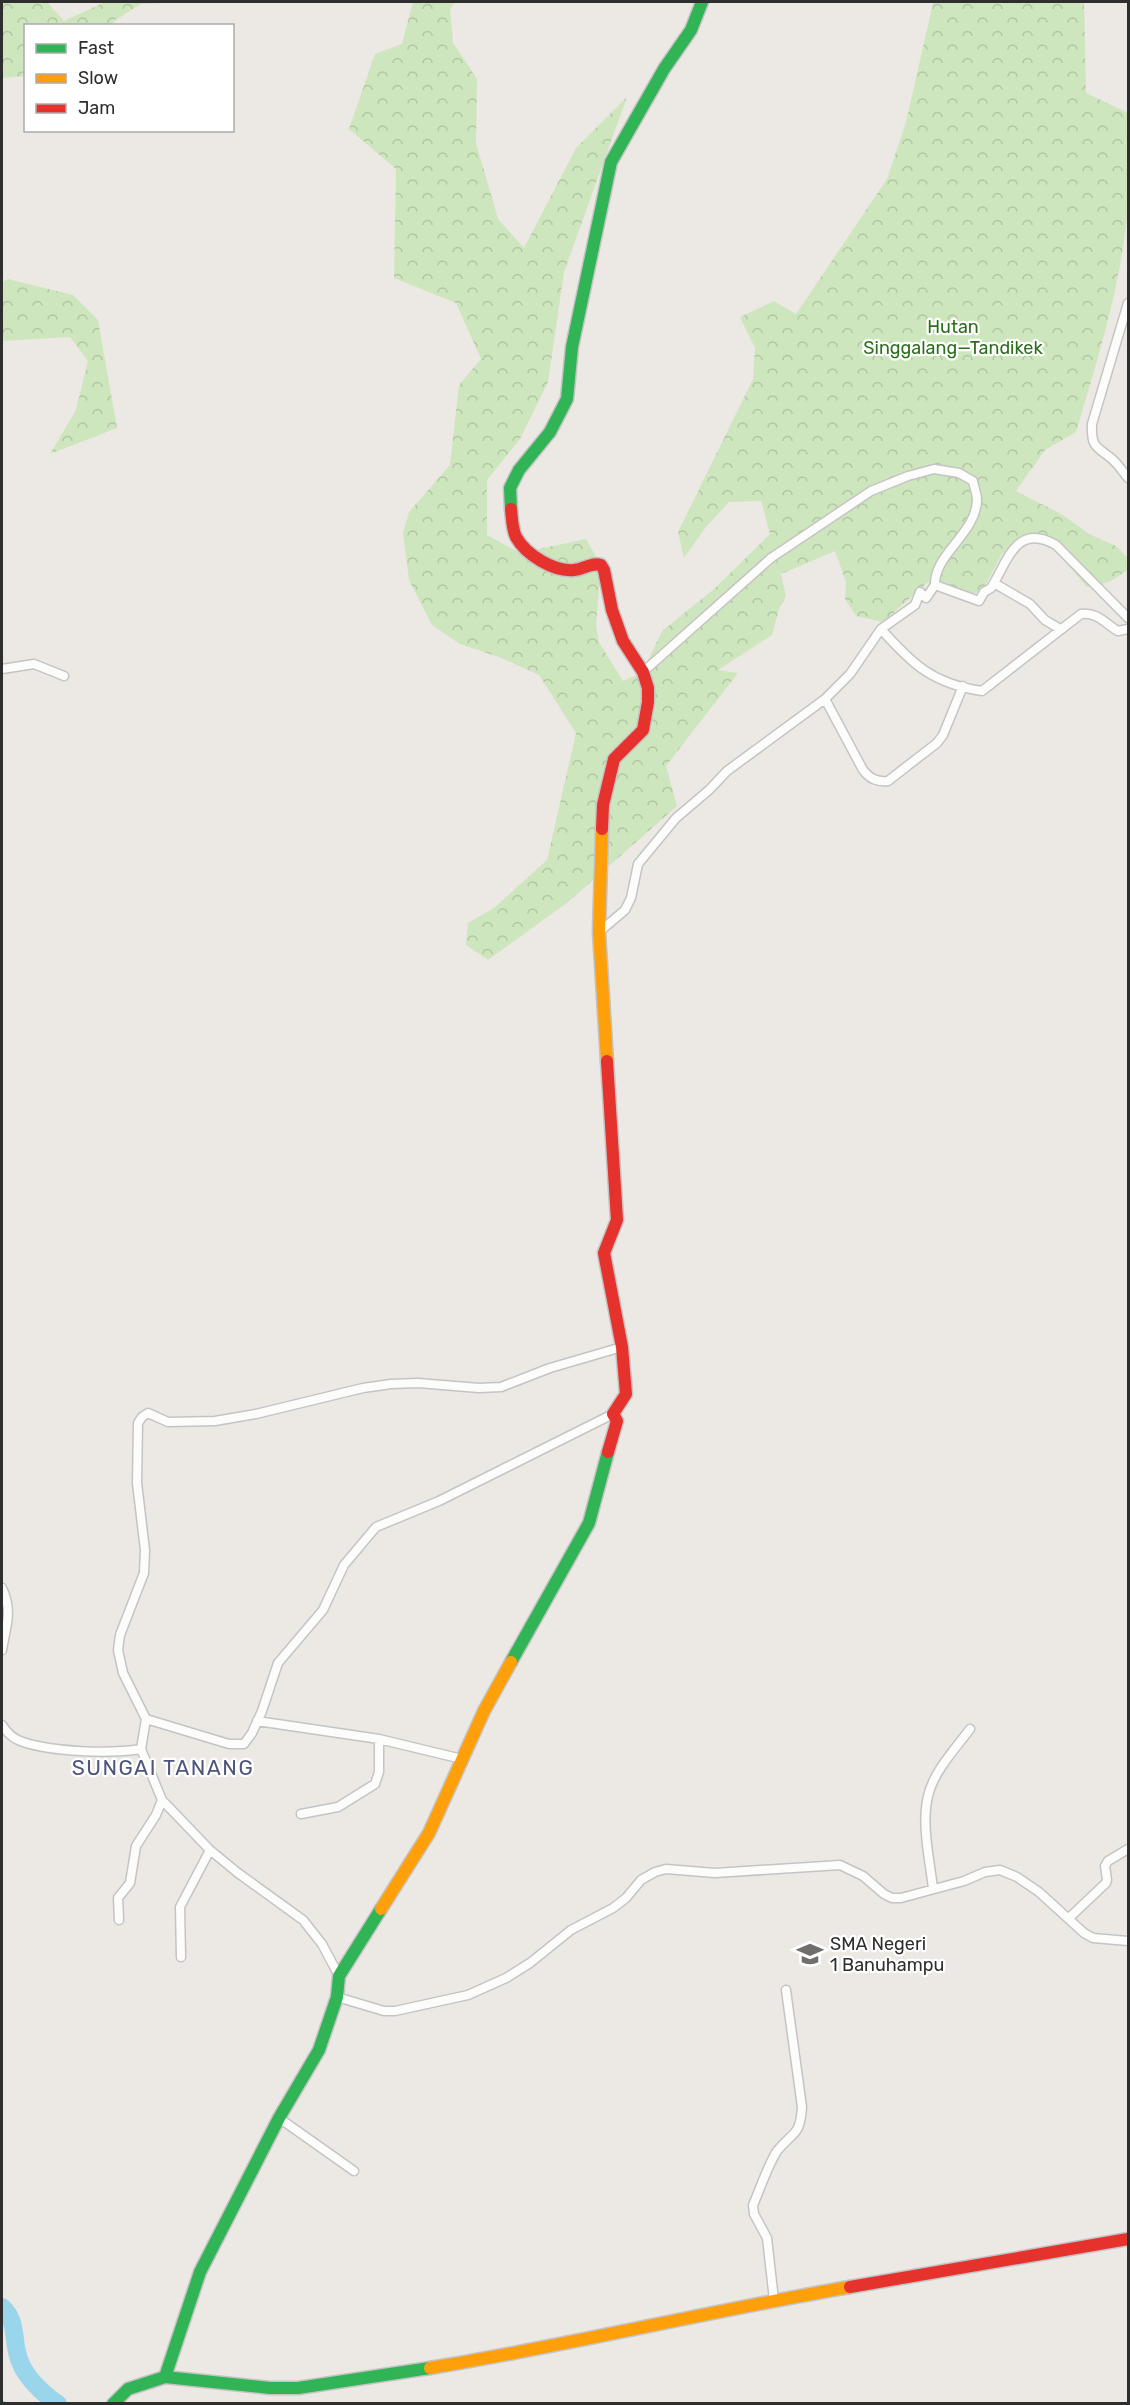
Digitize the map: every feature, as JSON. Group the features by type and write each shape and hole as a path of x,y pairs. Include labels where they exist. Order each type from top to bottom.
{"street":[{"path":"146,1719 239,1746 244,1744 257,1721 278,1663 323,1610 344,1564 376,1527 439,1501 613,1414 626,1394 622,1347 604,1253 617,1220 598,932 601,903 603,805 614,759 643,730 648,695 643,672 623,641 612,610 601,565 594,563 577,570 560,570 528,552 516,536 512,520 510,488 519,470 550,432 567,399 572,347 611,162 658,80 691,30 702,2"},
{"path":"1128,303 1092,424 1092,433 1098,451 1112,459 1128,478"},
{"path":"598,932 625,910 631,898 638,864 675,818 710,790 726,771 825,699 850,674 880,629 915,605 920,592 926,598 934,585 934,578 943,561 971,524 977,500 973,481 959,473 934,469 908,476 871,491 771,558 643,672"},
{"path":"934,585 979,601 994,583 1014,547 1034,537 1046,539 1056,545 1128,618"},
{"path":"994,583 1030,604 1045,620 1060,629"},
{"path":"880,629 912,663 949,683 982,691 1081,614 1091,613 1118,631 1128,629"},
{"path":"2,669 34,664 64,676"},
{"path":"825,699 863,770 868,776 880,782 888,781 937,743 963,687"},
{"path":"339,1976 322,1944 303,1920 210,1850 162,1800 141,1749 146,1719 123,1673 118,1650 120,1635 144,1573 145,1550 137,1483 138,1423 148,1413 168,1422 215,1421 256,1414 363,1388 391,1384 501,1387 550,1368 622,1347"},
{"path":"165,2377 200,2272 279,2118 318,2050 337,1997 339,1976 429,1833 484,1711 590,1523 593,1503 604,1473 617,1421 613,1414"},
{"path":"2,1588 9,1610 2,1650"},
{"path":"257,1721 379,1739 462,1759"},
{"path":"2,1725 8,1734 22,1742 44,1747 123,1752 141,1749"},
{"path":"933,1889 926,1824 928,1794 947,1759 970,1729"},
{"path":"301,1814 338,1807 375,1784 379,1772 379,1739"},
{"path":"119,1920 118,1898 130,1883 136,1846 156,1815 162,1800"},
{"path":"1069,1918 1106,1883 1107,1861 1128,1849"},
{"path":"182,1957 180,1907 210,1850"},
{"path":"337,1997 384,2011 395,2011 468,1995 506,1978 530,1963 571,1930 626,1898 641,1880 666,1869 715,1874 840,1865 863,1876 892,1898 901,1898 985,1872 1000,1870 1039,1892 1084,1933 1094,1938 1128,1941"},
{"path":"774,2300 767,2238 754,2214 753,2205 777,2152 794,2136 801,2124 802,2107 786,1990"},
{"path":"279,2118 354,2171"},
{"path":"113,2403 128,2390 165,2377 270,2388 298,2388 492,2358 774,2300 1128,2239"}],"green space":[{"path":"2,2 47,2 64,21 105,2 186,2 141,4 114,21 113,24 24,24 24,76 2,78"},
{"name":"Hutan Singgalang—Tandikek","path":"413,2 455,2 450,9 453,43 477,79 476,143 498,219 524,248 576,148 627,97 564,272 548,382 520,439 487,480 487,535 520,553 586,539 595,555 600,575 596,625 599,642 623,681 642,673 662,631 714,589 770,534 761,501 729,502 706,527 684,558 678,532 753,379 755,348 740,317 774,301 796,314 887,179 906,122 933,3 1084,2 1086,93 1128,113 1129,194 1125,234 1115,292 1101,348 1076,432 1045,450 1016,491 1063,515 1089,534 1116,546 1128,558 1128,570 1109,582 1087,587 1054,549 1042,541 1017,541 1002,554 982,591 953,595 939,591 928,582 883,622 856,616 845,599 846,582 835,551 781,574 786,596 779,609 772,635 718,670 738,673 666,766 677,806 568,902 488,960 466,945 468,923 494,908 547,860 576,733 539,675 499,657 460,644 432,625 409,580 403,533 409,512 450,465 459,385 481,359 456,303 394,278 396,169 349,129 375,54 402,44"},
{"path":"8,279 73,295 98,320 117,428 50,454 76,410 88,361 70,337 2,341 2,282"}],"waterway":[{"path":"2,2307 12,2322 19,2360 27,2375 38,2388 58,2404"},
{"path":"2,2402 9,2404"}],"traffic: fast":[{"path":"511,509 510,488 519,470 550,432 567,399 572,347 611,162 664,69 691,30 702,2"},
{"path":"511,1662 589,1523 608,1452"},
{"path":"165,2377 200,2272 279,2118 319,2050 337,1997 339,1976 381,1909"},
{"path":"113,2404 128,2389 165,2377 270,2388 298,2388 430,2368"}],"traffic: slow":[{"path":"602,829 599,932 607,1061"},
{"path":"381,1909 429,1833 484,1711 511,1662"},
{"path":"430,2368 850,2287"}],"traffic: jam":[{"path":"511,509 516,537 526,550 541,561 566,570 594,564 601,565 612,610 623,641 643,672 648,688 643,730 614,759 603,805 602,829"},
{"path":"607,1061 617,1220 604,1253 622,1347 626,1394 613,1414 617,1421 608,1452"},
{"path":"850,2287 1128,2239"}],"place":[{"name":"SMA Negeri 1 Banuhampu","path":"810,1954"}],"district":[{"name":"SUNGAI TANANG","path":"163,1768"}]}
